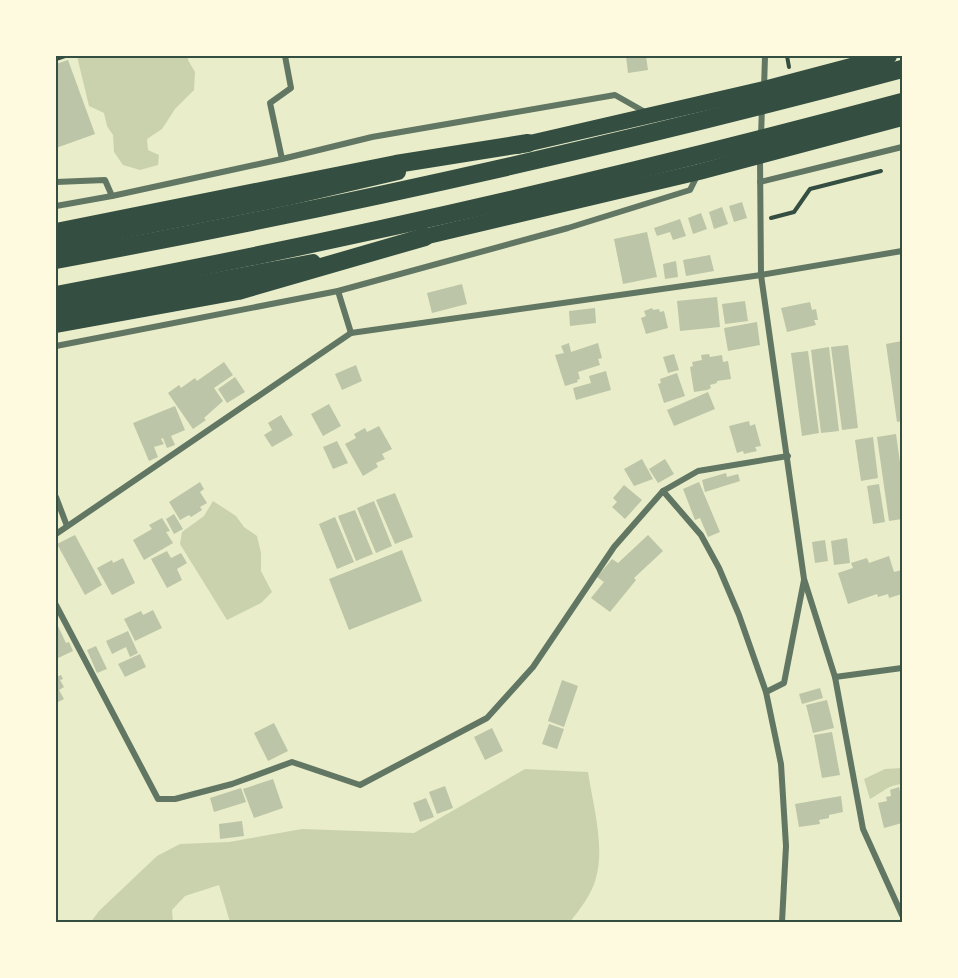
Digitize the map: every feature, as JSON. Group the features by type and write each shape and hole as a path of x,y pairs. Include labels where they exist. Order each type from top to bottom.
{"highway":[{"path":"56,244 290,196 528,143 764,89 845,65 889,56"},
{"path":"56,260 365,198 573,152 903,69"},
{"path":"56,295 176,273 386,229 596,181 903,102"},
{"path":"56,311 313,262 425,237 699,172 903,118"},
{"path":"56,232 396,164 528,143"},
{"path":"56,324 238,291 425,237"}],"street":[{"path":"282,159 270,103 291,88 285,56"},
{"path":"765,56 760,156 761,275 804,579 835,677 863,829 903,915"},
{"path":"56,206 282,159 372,137 615,95 651,115"},
{"path":"760,182 903,147"},
{"path":"56,346 338,291 568,228 690,190 699,172"},
{"path":"56,182 105,180 112,196"},
{"path":"56,534 351,333 761,275 903,251"},
{"path":"338,291 351,333"},
{"path":"56,605 158,799 175,799 232,784 292,762 360,785 487,718 533,667 614,547 663,491 698,471 788,456"},
{"path":"663,491 701,535 720,568 766,692 781,764 786,846 782,922"},
{"path":"56,496 68,526"},
{"path":"766,692 784,683 804,579"},
{"path":"835,677 903,668"}],"path":[{"path":"56,59 65,56"},
{"path":"768,219 794,212 810,189 881,171"}],"green space":[{"path":"77,56 188,56 195,72 194,90 175,109 162,129 147,139 148,150 159,155 158,165 140,170 123,165 114,152 113,135 107,126 104,113 89,106"},
{"path":"213,501 236,516 244,527 257,536 261,553 261,571 272,592 261,603 227,620 180,544 182,532 204,516"},
{"path":"902,768 902,784 889,787 870,799 864,779 885,769"},
{"path":"525,769 588,772 599,839 598,866 592,890 570,922 230,922 219,885 185,896 172,910 173,922 91,922 99,911 157,856 180,844 229,842 302,829 414,833"}],"building":[{"path":"626,56 646,56 648,70 628,73"},
{"path":"68,60 95,134 56,148 56,64"},
{"path":"742,202 747,218 734,222 729,206"},
{"path":"722,207 728,224 714,229 709,212"},
{"path":"701,213 707,229 693,234 688,218"},
{"path":"680,219 686,236 673,240 670,232 657,236 654,228"},
{"path":"647,232 657,277 623,284 614,239"},
{"path":"710,255 714,271 686,276 683,260"},
{"path":"676,261 678,277 665,279 663,264"},
{"path":"462,284 467,304 432,313 427,293"},
{"path":"717,297 720,327 680,331 677,301"},
{"path":"745,301 748,321 725,324 722,304"},
{"path":"810,302 812,310 816,309 818,320 814,320 816,325 787,332 781,308"},
{"path":"595,308 596,323 570,326 569,311"},
{"path":"652,308 653,310 659,309 660,312 664,311 668,328 646,334 641,318 646,316 644,311"},
{"path":"757,322 760,345 728,351 724,328"},
{"path":"902,341 902,421 897,422 886,344"},
{"path":"569,343 571,352 598,343 602,358 598,359 600,365 578,372 580,379 577,380 578,382 565,386 555,355 564,353 561,346"},
{"path":"848,345 858,428 842,430 831,347"},
{"path":"829,347 839,431 821,433 811,350"},
{"path":"808,351 819,433 802,436 791,353"},
{"path":"674,354 679,370 668,373 663,357"},
{"path":"709,354 710,357 722,355 723,362 728,361 731,379 717,381 707,390 694,392 690,367 693,366 692,362 702,360 701,355"},
{"path":"224,362 233,375 214,388 223,401 204,418 206,420 193,429 168,393 179,385 181,388 195,378 197,381"},
{"path":"356,365 362,381 342,390 335,374"},
{"path":"606,371 611,390 576,400 573,388 591,383 589,376"},
{"path":"677,373 685,396 664,403 658,384 661,383 660,379"},
{"path":"235,377 245,392 227,403 218,389"},
{"path":"708,392 715,409 674,426 667,410"},
{"path":"329,404 341,426 323,436 311,414"},
{"path":"175,406 185,430 171,436 175,445 167,448 163,438 161,439 164,444 154,447 158,457 149,461 133,423"},
{"path":"281,415 293,435 272,447 264,435 272,430 268,423"},
{"path":"749,421 750,426 755,424 761,446 755,447 757,451 737,453 729,426"},
{"path":"379,426 392,449 382,454 385,459 376,463 378,467 363,476 345,444 356,438 354,434 365,428 367,432"},
{"path":"896,434 902,477 902,519 889,521 877,437"},
{"path":"873,437 878,478 861,481 855,440"},
{"path":"337,441 348,463 333,469 323,447"},
{"path":"642,459 653,479 634,486 624,469"},
{"path":"665,459 674,474 658,483 649,469"},
{"path":"726,473 727,477 738,474 740,481 705,492 702,480"},
{"path":"200,482 204,489 200,492 207,503 200,507 202,510 191,517 189,515 180,520 169,502"},
{"path":"699,482 720,532 708,537 700,518 695,520 683,489"},
{"path":"879,484 885,522 873,524 867,486"},
{"path":"624,485 642,500 625,519 612,507 617,502 613,498"},
{"path":"395,493 413,537 395,544 376,500"},
{"path":"374,501 392,546 376,553 357,508"},
{"path":"355,510 373,554 356,561 338,516"},
{"path":"174,514 183,529 174,534 166,519"},
{"path":"335,517 354,562 337,569 319,524"},
{"path":"162,518 170,531 166,532 173,543 144,560 133,540 152,529 149,525"},
{"path":"75,535 102,585 85,595 57,544"},
{"path":"648,535 663,551 634,578 636,580 610,612 591,598 604,582 597,577 612,559 618,563"},
{"path":"847,538 850,563 834,565 831,541"},
{"path":"825,540 828,561 815,563 812,542"},
{"path":"402,550 422,601 349,630 329,579"},
{"path":"167,551 171,558 181,553 187,563 177,569 182,580 167,588 151,559"},
{"path":"889,556 894,572 902,570 902,594 889,598 888,594 878,597 877,594 848,604 838,573 853,568 851,563 867,558 869,563"},
{"path":"123,558 135,583 112,595 97,568 112,560 113,563"},
{"path":"153,610 162,628 135,641 124,619 141,611 143,615"},
{"path":"56,622 66,643 69,642 73,651 56,659"},
{"path":"128,631 138,653 130,657 126,647 112,654 106,641"},
{"path":"96,646 107,669 97,673 87,650"},
{"path":"140,654 146,667 125,677 118,664"},
{"path":"61,675 63,679 60,680 64,687 59,690 64,699 56,703 56,677"},
{"path":"562,680 578,686 564,727 548,721"},
{"path":"820,688 823,698 802,704 799,694"},
{"path":"827,700 834,728 813,733 806,705"},
{"path":"274,723 288,751 268,761 254,733"},
{"path":"549,724 564,729 557,749 542,744"},
{"path":"492,728 503,751 485,760 474,737"},
{"path":"832,732 840,775 822,778 814,735"},
{"path":"273,779 283,808 254,818 243,789"},
{"path":"445,786 453,808 437,814 429,792"},
{"path":"899,787 902,801 902,823 884,828 878,803 887,801 886,797 891,796 890,790"},
{"path":"241,788 246,802 214,812 210,798"},
{"path":"841,796 843,812 819,820 820,824 799,827 795,804"},
{"path":"426,798 434,817 420,822 413,803"},
{"path":"242,821 244,836 220,839 219,824"}]}
